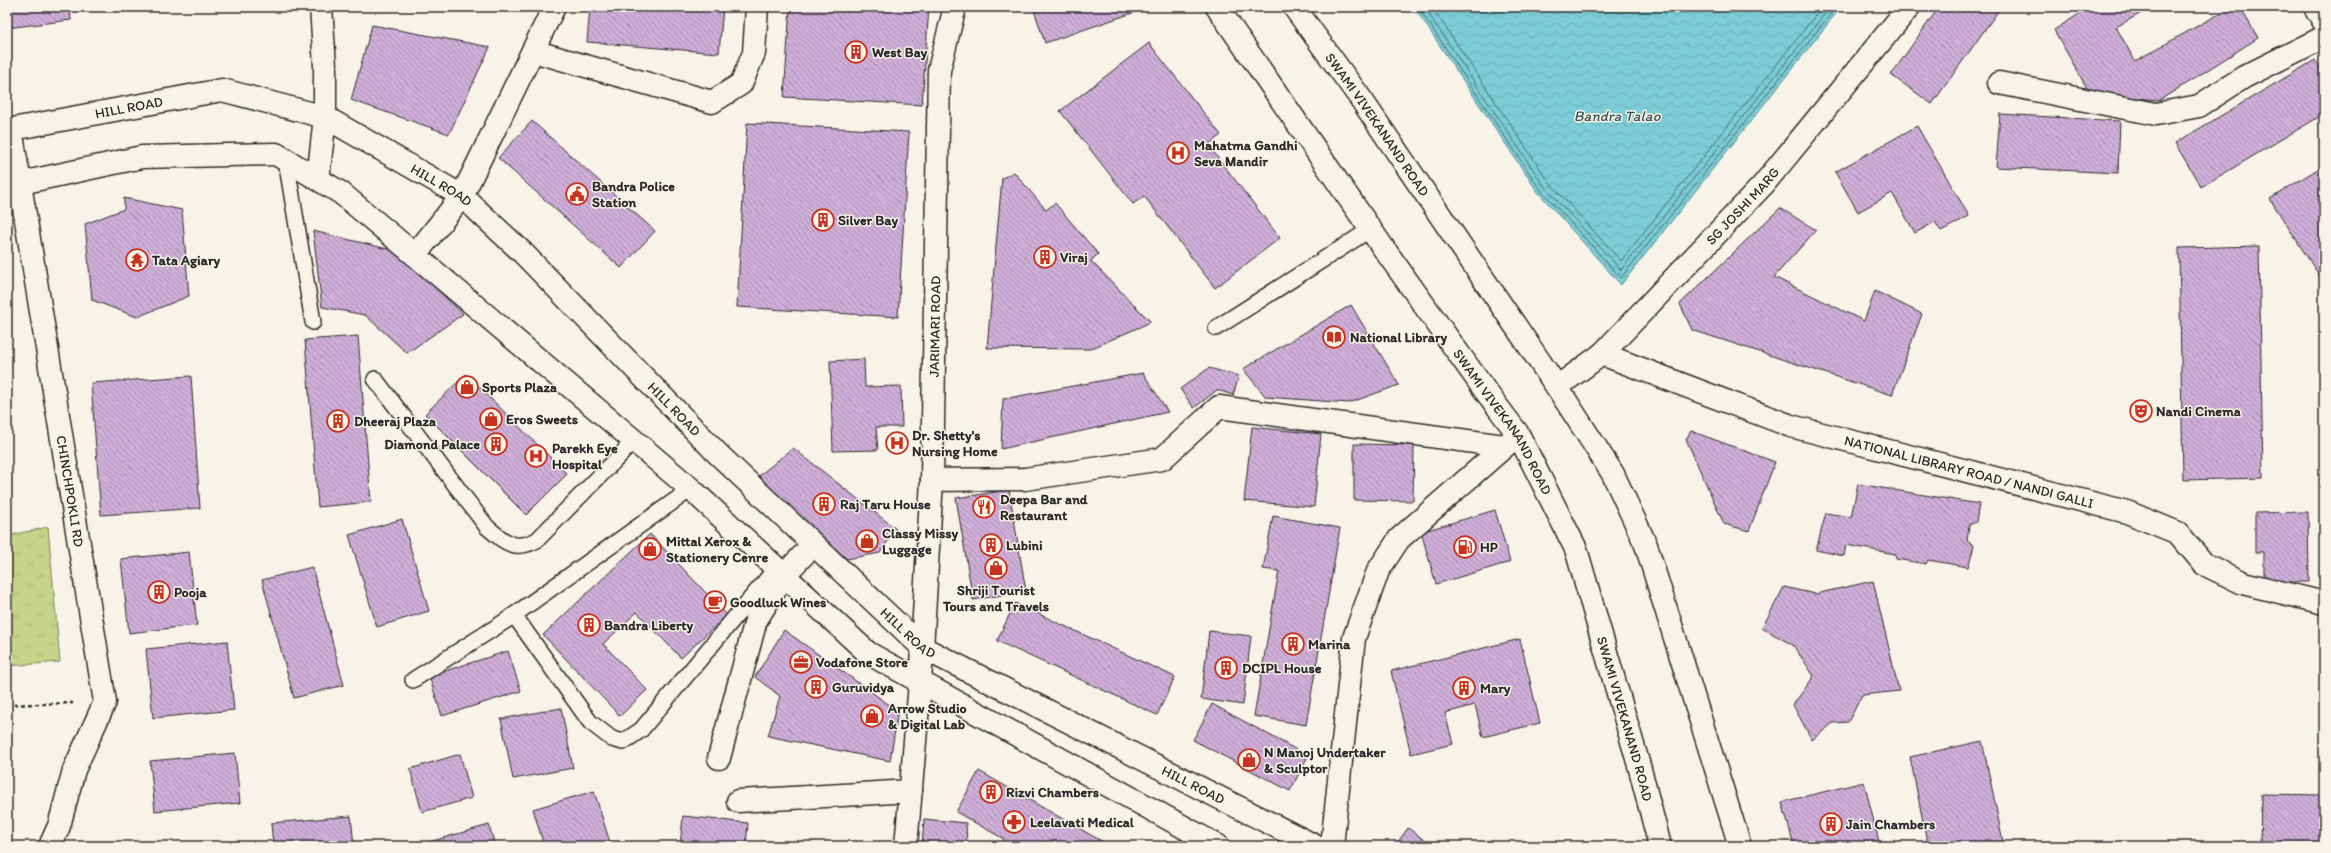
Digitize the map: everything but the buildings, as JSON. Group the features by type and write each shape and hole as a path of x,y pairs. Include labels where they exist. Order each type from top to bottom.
{"street":[{"path":"318,179 325,117 325,66 321,7"},
{"path":"415,255 462,196 554,7"},
{"path":"533,51 712,102 741,84 754,53 757,7"},
{"name":"JARIMARI ROAD","path":"906,846 923,648 932,480 939,70 955,7"},
{"name":"SWAMI VIVEKANAND ROAD","path":"1216,7 1484,389 1511,440 1576,550 1640,768 1660,846"},
{"name":"SWAMI VIVEKANAND ROAD","path":"1294,7 1361,99 1557,387 1613,474 1646,545 1740,846"},
{"name":"SG JOSHI MARG","path":"1557,387 1602,354 1763,185 1909,7"},
{"path":"2315,7 2324,22"},
{"path":"2000,82 2156,114 2199,106 2244,77 2324,37"},
{"name":"HILL ROAD","path":"9,129 222,90 325,117 462,196 523,253 718,454 923,648 1315,846"},
{"name":"CHINCHPOKLI RD","path":"9,129 13,184 105,702"},
{"path":"13,184 142,157 276,154 341,193 415,255 692,489 868,653 1218,846"},
{"name":"NATIONAL LIBRARY ROAD / NANDI GALLI","path":"1602,354 1791,426 2128,512 2178,533 2204,564 2243,583 2324,603"},
{"path":"932,480 1025,479 1162,459 1219,407 1511,440"},
{"path":"1332,846 1354,638 1378,571 1399,539 1511,440"},
{"path":"718,758 756,620 780,571 813,545"},
{"path":"50,846 58,826 74,770 105,702"},
{"path":"738,801 911,791"}],"lane":[{"path":"286,160 313,322"},
{"path":"1216,328 1371,229"},
{"path":"375,379 487,527 508,545 525,546 537,540 634,441"},
{"path":"413,680 514,615 692,489"},
{"path":"514,615 590,722 612,739 622,742 641,730 780,571"}],"path":[{"path":"7,705 105,702"}],"green space":[{"path":"48,527 60,662 7,666 7,536"}],"water":[{"name":"Bandra Talao","path":"1414,7 1841,7 1621,285 1537,191"}],"place":[{"name":"West Bay","path":"856,52"},
{"name":"Mahatma Gandhi Seva Mandir","path":"1178,153"},
{"name":"Bandra Police Station","path":"577,194"},
{"name":"Silver Bay","path":"823,220"},
{"name":"Viraj","path":"1045,257"},
{"name":"Tata Agiary","path":"137,260"},
{"name":"National Library","path":"1334,337"},
{"name":"Sports Plaza","path":"467,387"},
{"name":"Nandi Cinema","path":"2141,411"},
{"name":"Eros Sweets","path":"491,419"},
{"name":"Dheeraj Plaza","path":"338,421"},
{"name":"Dr. Shetty's Nursing Home","path":"897,443"},
{"name":"Diamond Palace","path":"496,444"},
{"name":"Parekh Eye Hospital","path":"536,456"},
{"name":"Raj Taru House","path":"824,504"},
{"name":"Deepa Bar and Restaurant","path":"984,507"},
{"name":"Classy Missy Luggage","path":"867,541"},
{"name":"Lubini","path":"991,545"},
{"name":"HP","path":"1465,547"},
{"name":"Mittal Xerox & Stationery Cenre","path":"650,549"},
{"name":"Shriji Tourist Tours and Travels","path":"996,568"},
{"name":"Pooja","path":"159,592"},
{"name":"Goodluck Wines","path":"715,602"},
{"name":"Bandra Liberty","path":"589,625"},
{"name":"Marina","path":"1293,644"},
{"name":"Vodafone Store","path":"801,662"},
{"name":"DCIPL House","path":"1226,668"},
{"name":"Guruvidya","path":"816,687"},
{"name":"Mary","path":"1464,688"},
{"name":"Arrow Studio & Digital Lab","path":"872,716"},
{"name":"N Manoj Undertaker & Sculptor","path":"1249,760"},
{"name":"Rizvi Chambers","path":"991,792"},
{"name":"Leelavati Medical","path":"1014,822"},
{"name":"Jain Chambers","path":"1831,824"}]}
